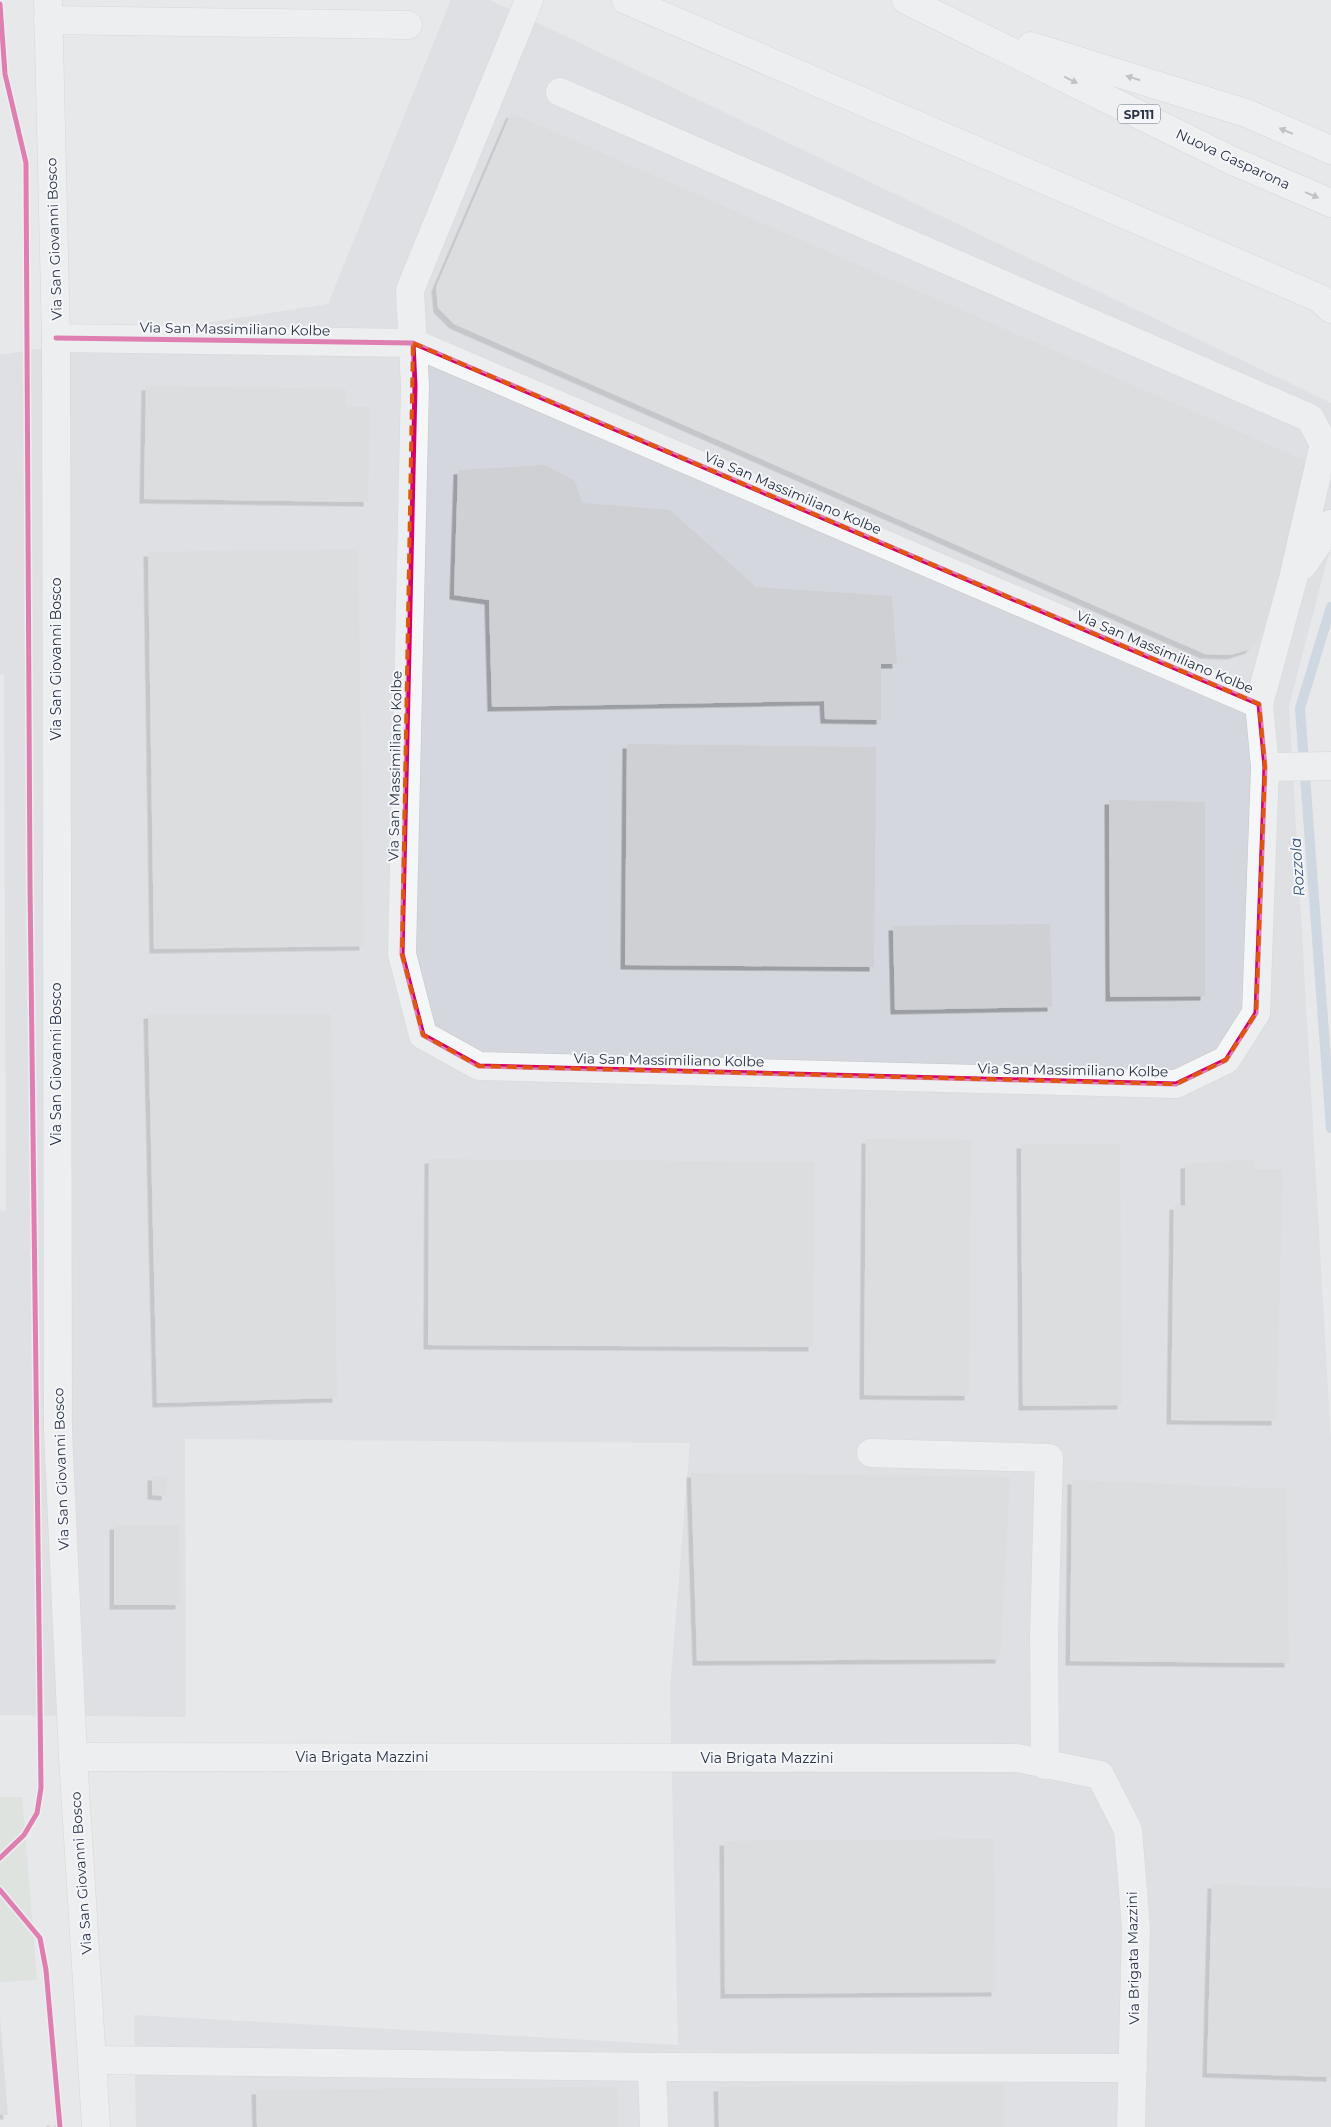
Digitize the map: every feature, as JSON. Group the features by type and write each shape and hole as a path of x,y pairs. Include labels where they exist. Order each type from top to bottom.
{"main road":[{"name":"Nuova Gasparona","path":"906,0 1233,161 1331,203"},
{"name":"Nuova Gasparona","path":"949,20 1246,113 1331,150"}],"street":[{"path":"413,343 410,290 530,0"},
{"path":"626,0 1319,298 1331,309"},
{"path":"48,10 408,25"},
{"name":"Via San Giovanni Bosco","path":"48,10 56,338 58,1421 73,1757 96,2127"},
{"path":"560,92 1310,418 1324,444 1294,579 1259,704"},
{"name":"Via San Massimiliano Kolbe","path":"56,338 413,343 1259,704 1265,767 1256,1012 1226,1060 1176,1084 479,1066 424,1036 402,954 415,386 413,343"},
{"path":"1294,579 1331,524"},
{"path":"1265,767 1293,765 1328,766"},
{"path":"872,1453 1049,1458 1044,1635 1045,1765"},
{"name":"Via Brigata Mazzini","path":"73,1757 1017,1758 1100,1775 1128,1830 1136,1928 1134,2068 1131,2127"},
{"path":"93,2060 652,2067 1134,2068"},
{"path":"652,2067 654,2127"}],"path":[{"path":"46,2127 60,2126 60,2116"}],"highlighted area":[{"path":"413,343 1259,704 1265,767 1256,1013 1226,1060 1176,1084 479,1066 423,1035 402,954"}],"shaded area":[{"path":"451,0 490,0 1331,403 1331,545 1289,706 1331,1443 1331,2127 136,2127 134,2015 678,2045 670,1689 690,1443 185,1439 186,1717 0,1715 0,1211 6,1210 4,675 0,675 0,355 328,304"},
{"path":"0,1797 22,1797 37,1980 0,1982"}],"building":[{"path":"511,113 1315,465 1262,633 1250,649 1231,655 1205,654 454,324 438,308 436,287"},
{"path":"146,386 346,389 345,407 370,407 368,502 144,499"},
{"path":"545,465 575,481 582,503 670,510 756,587 892,596 897,664 881,664 881,720 825,719 824,701 492,707 489,600 454,595 458,470"},
{"path":"358,549 364,946 154,949 148,552"},
{"path":"627,744 876,747 874,967 625,965"},
{"path":"1109,800 1205,802 1205,996 1110,997"},
{"path":"1050,924 1052,1007 895,1010 893,926"},
{"path":"148,1014 331,1014 337,1398 157,1403"},
{"path":"866,1139 971,1140 969,1396 864,1395"},
{"path":"1021,1144 1120,1144 1122,1405 1023,1406"},
{"path":"429,1159 814,1162 813,1347 428,1345"},
{"path":"1254,1159 1255,1169 1283,1169 1276,1421 1171,1420 1174,1205 1185,1206 1185,1164"},
{"path":"691,1473 1010,1477 1000,1659 697,1661"},
{"path":"152,1476 167,1476 166,1496 152,1495"},
{"path":"1072,1480 1286,1489 1289,1663 1070,1661"},
{"path":"114,1525 179,1525 180,1605 114,1605"},
{"path":"994,1839 996,1992 725,1994 724,1841"},
{"path":"1212,1884 1331,1888 1331,2077 1207,2073"},
{"path":"0,2018 8,2115 0,2115"},
{"path":"1004,2084 1004,2127 719,2127 718,2087"},
{"path":"617,2087 618,2127 257,2127 256,2090"}],"waterway":[{"name":"Rozzola","path":"1331,607 1300,708 1331,1128"}],"cycle path":[{"path":"0,4 5,74 26,163 30,886 41,1788 37,1813 24,1835 0,1858"},
{"path":"56,338 413,343 1259,704 1265,767 1256,1013 1226,1060 1176,1084 479,1066 423,1035 402,954 415,386 413,343"},
{"path":"0,1890 40,1938 46,1970 60,2127"}]}
